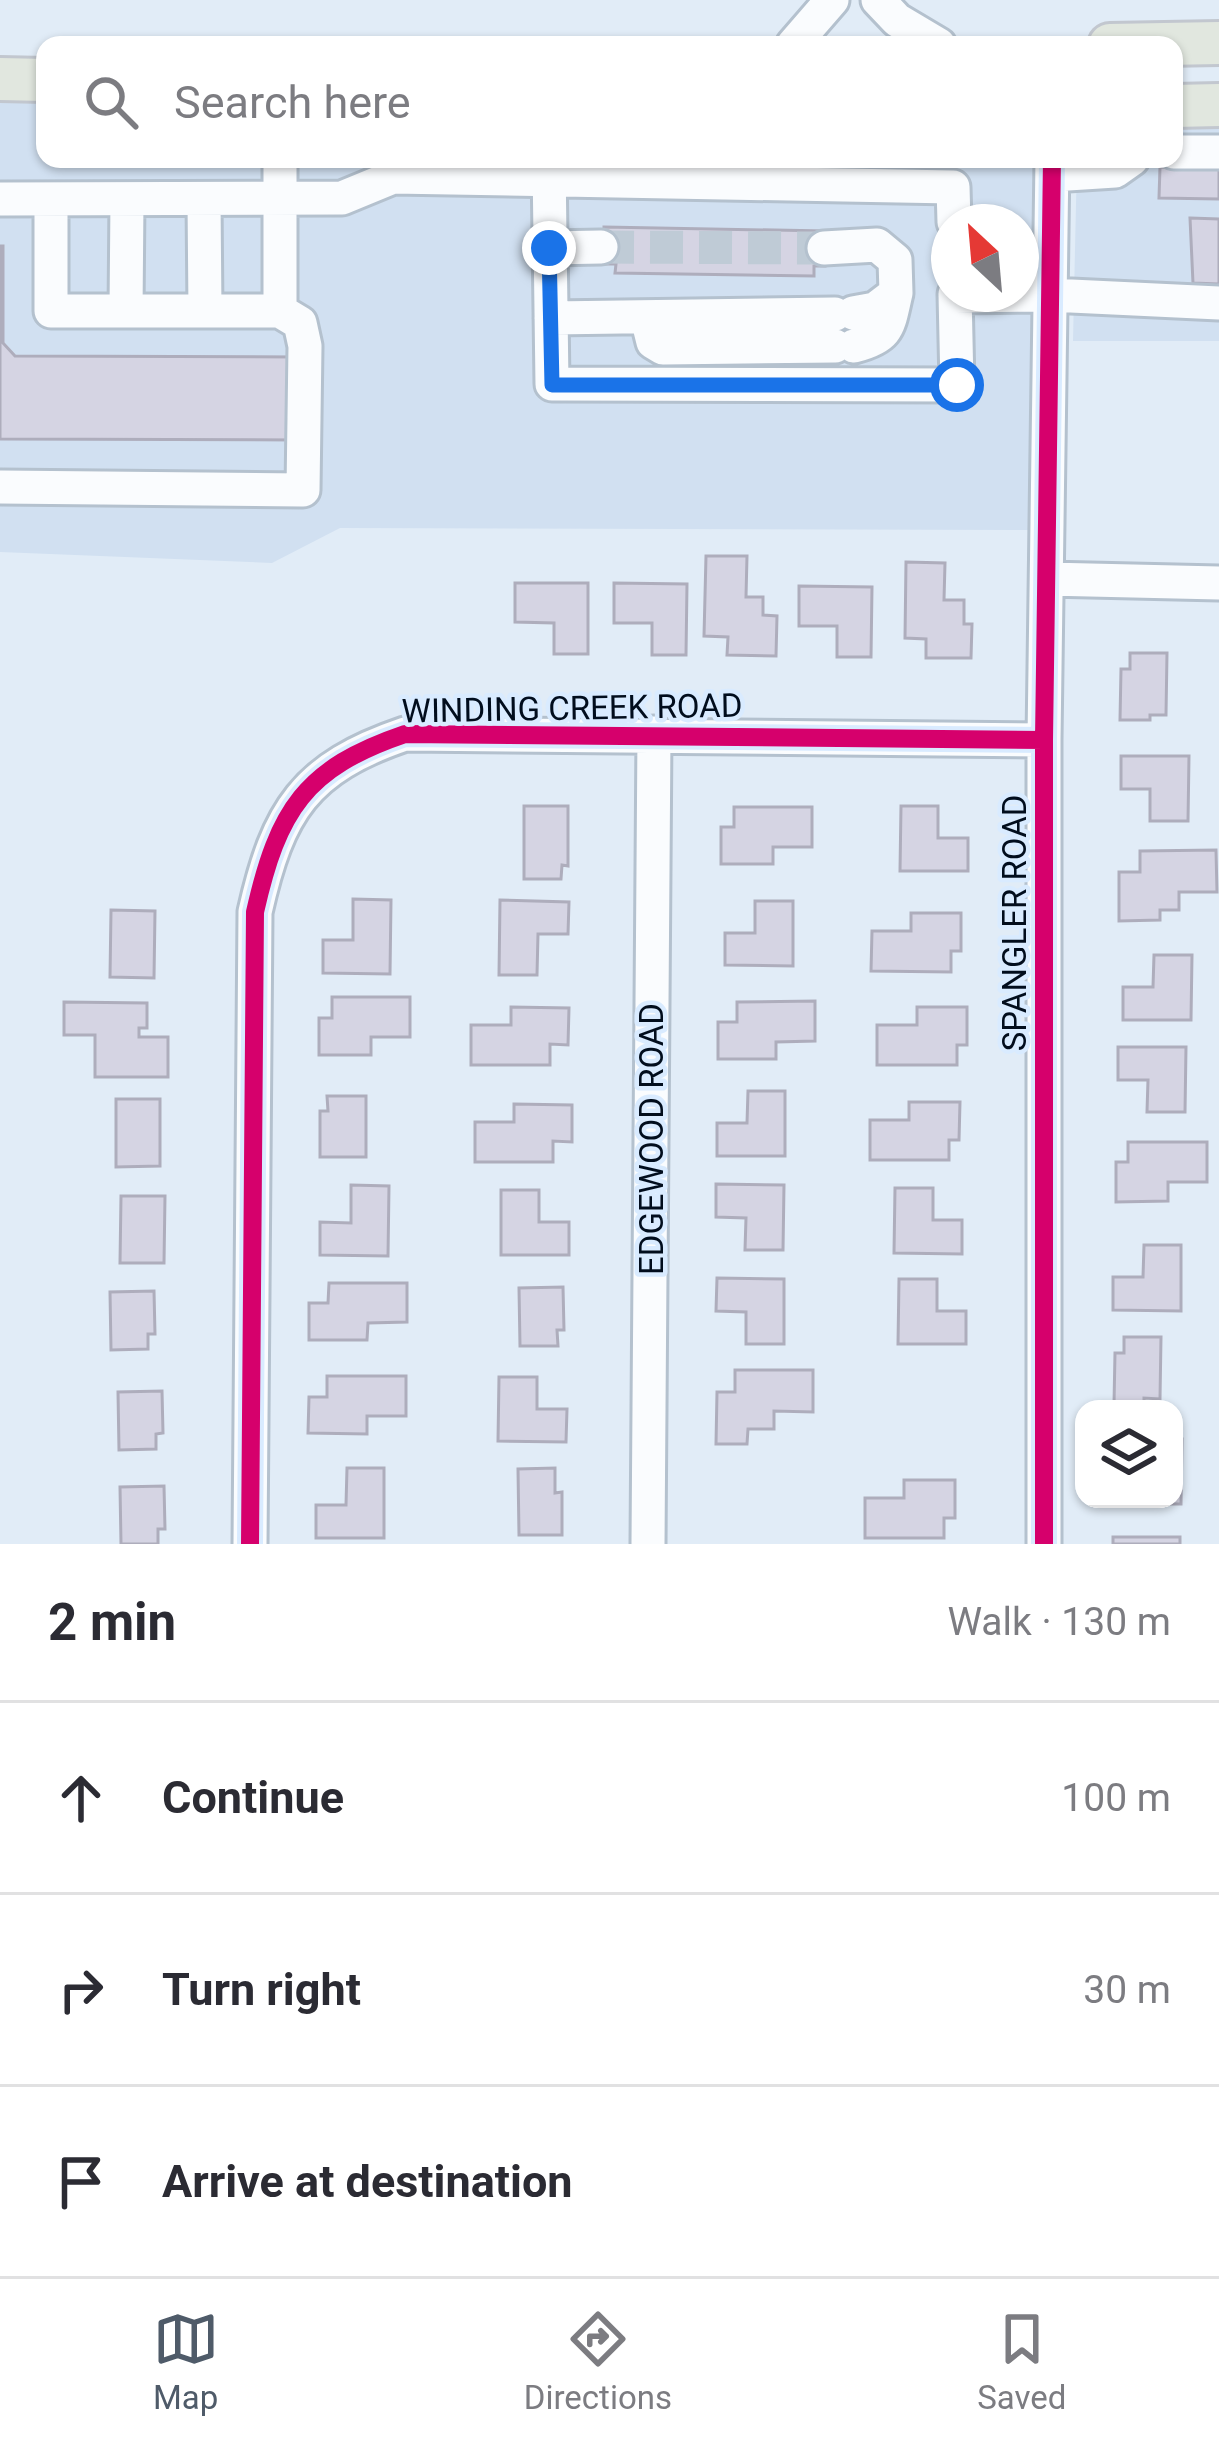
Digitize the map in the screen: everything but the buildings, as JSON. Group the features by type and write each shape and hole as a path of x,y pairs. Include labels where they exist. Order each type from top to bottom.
{"main road":[{"path":"1183,44 1219,43"},
{"path":"0,79 36,80"},
{"path":"1183,106 1219,105"}],"street":[{"path":"801,36 832,0"},
{"path":"878,0 897,20 924,36"},
{"path":"1183,152 1219,152"},
{"path":"280,168 280,311"},
{"name":"SPANGLER ROAD","path":"1044,1544 1044,740 1052,168"},
{"path":"1068,168 1119,168"},
{"path":"549,170 552,385 957,385 956,312"},
{"path":"0,199 342,198 393,177 549,170 953,187 953,204"},
{"path":"0,488 303,490 304,329 280,311 50,311 51,200"},
{"path":"126,311 127,200"},
{"path":"204,200 205,311"},
{"path":"551,318 844,330 896,293 895,260 877,245 824,248"},
{"path":"549,248 601,247"},
{"path":"1039,295 1219,303"},
{"path":"1046,579 1219,583"},
{"name":"EDGEWOOD ROAD","path":"648,1544 654,733"},
{"name":"WINDING CREEK ROAD","path":"250,1544 255,912 267,858 290,812 320,775 358,750 405,734 1044,740"}],"shaded area":[{"path":"36,95 36,168 1035,168 1035,204 931,204 931,312 1035,312 1036,530 340,528 272,563 0,552 0,96"},
{"path":"1183,96 1219,96 1219,341 1073,341 1077,168 1183,168"}],"tunnel":[{"path":"601,247 824,248"}],"cycle path":[{"path":"1044,1544 1044,740 1052,168"},
{"path":"250,1544 255,912 286,820 320,778 371,747 405,734 1044,740"}],"route":[{"path":"549,248 552,385 957,385"}]}
